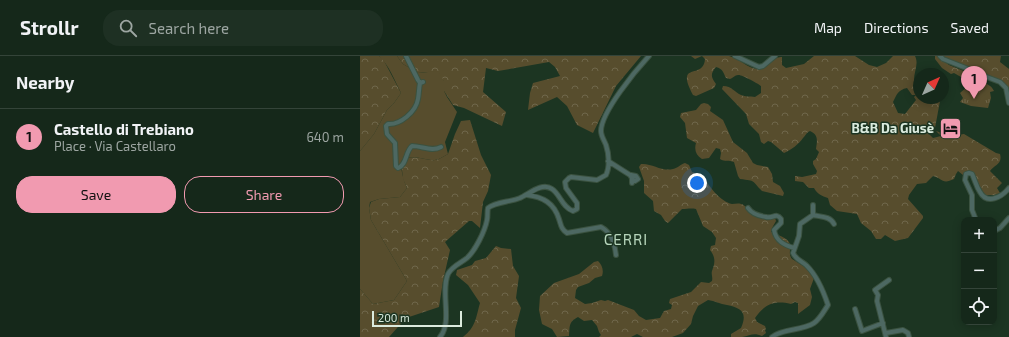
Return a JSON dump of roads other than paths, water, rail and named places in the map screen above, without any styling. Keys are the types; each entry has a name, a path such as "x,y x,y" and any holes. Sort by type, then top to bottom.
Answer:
{"street":[{"path":"406,56 421,82 418,100 410,114 397,123 388,124 386,126 387,134 396,143 396,166 399,168 402,166 407,152 412,146 432,149 442,147"},
{"path":"440,337 445,327 444,301 448,273 453,267 466,259 472,252 481,236 487,220 488,208 492,205 514,201 540,188 550,187 570,210 574,211 578,208 578,203 566,188 565,185 567,180 571,177 593,180 606,175 608,150 602,134 602,124 610,108 628,80 649,56"},
{"path":"735,56 759,67 763,66 775,56"},
{"path":"940,56 942,59 1000,82 1006,88 1009,103"},
{"path":"608,161 632,179"},
{"path":"975,217 972,210 972,195 965,180 966,174 972,174 980,193 985,197 1000,197 1009,188"},
{"path":"526,195 538,197 547,201 554,208 561,226 567,232 601,227 606,229 610,236 616,255"},
{"path":"813,205 813,215"},
{"path":"748,208 752,214 766,217 776,215 780,216 782,219 781,223 774,230 776,236 780,242 794,248"},
{"path":"772,337 782,332 813,324 828,305 813,274 807,266 794,256 793,253 799,236 800,224 813,215 827,218 834,224"},
{"path":"997,230 1009,218"},
{"path":"890,280 875,290 878,295 877,301 886,335 903,330 908,333 909,337"},
{"path":"855,309 862,331 883,323"}],"place":[{"name":"Castello di Trebiano","path":"974,99"},
{"name":"B&B Da Giusè","path":"950,128"}],"district":[{"name":"CERRI","path":"626,239"}]}
